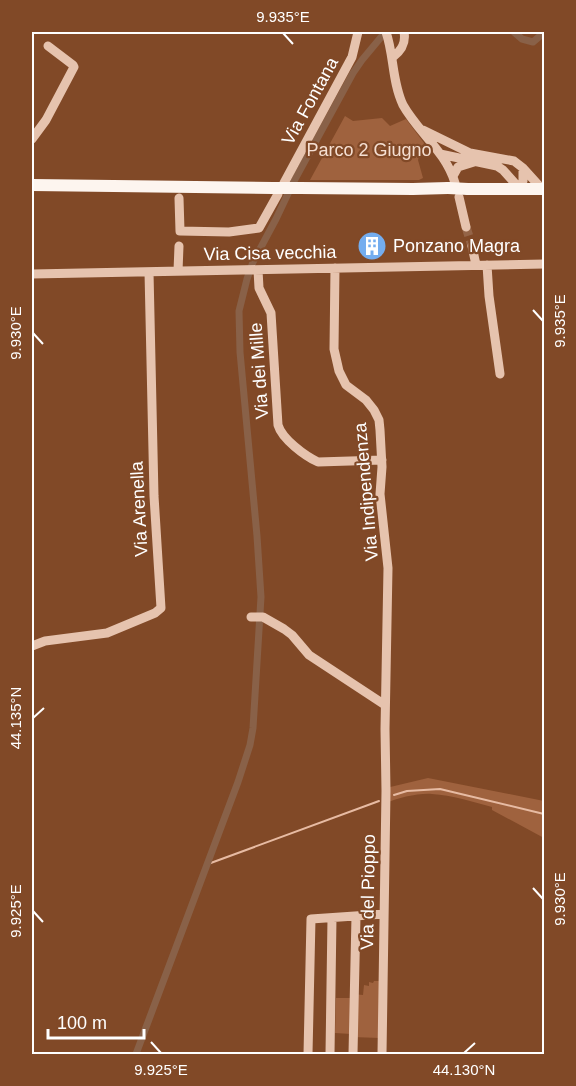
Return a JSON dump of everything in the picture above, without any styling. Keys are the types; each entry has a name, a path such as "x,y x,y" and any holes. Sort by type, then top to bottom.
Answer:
{"main road":[{"path":"32,185 413,189 452,182 464,193 499,189 543,189"}],"street":[{"name":"Via Fontana","path":"179,198 180,231 229,232 259,228 278,188 352,57 358,32"},
{"path":"386,32 393,57 399,95 406,109 440,154 452,182"},
{"path":"393,57 399,53 404,43 404,32"},
{"path":"32,139 46,120 74,67 48,46"},
{"path":"420,129 470,153 514,161 543,189"},
{"path":"440,154 451,143"},
{"path":"440,154 497,166 520,189 523,181 523,168"},
{"path":"452,182 458,167 477,161"},
{"path":"499,189 506,174"},
{"path":"464,193 466,227"},
{"path":"178,271 180,246"},
{"path":"472,246 476,265"},
{"name":"Via Cisa vecchia","path":"32,274 544,264"},
{"path":"487,265 500,374"},
{"name":"Via Indipendenza","path":"334,268 334,349 341,378 346,386 366,400 379,420 382,460 380,494 388,568 385,729"},
{"name":"Via dei Mille","path":"252,270 271,313 280,433 309,458 318,462 382,460"},
{"name":"Via Arenella","path":"32,646 45,640 107,633 155,613 161,608 154,496 149,272"},
{"path":"256,617 292,635 309,655 385,705"},
{"name":"Via del Pioppo","path":"382,1054 385,729"},
{"path":"308,1054 311,919 384,914"},
{"path":"354,1054 356,916"},
{"path":"330,1054 332,918"}],"green space":[{"name":"Parco 2 Giugno","path":"345,116 353,121 382,118 390,126 406,119 424,143 418,160 423,178 419,180 310,180"},
{"path":"428,778 544,801 544,838 492,810 492,807 455,797 421,794 386,803 386,788"},
{"path":"382,981 380,1038 352,1037 351,1034 335,1033 336,998 352,998 353,994 363,995 364,985 369,986 369,982"}],"waterway":[{"path":"514,32 522,39 533,42 540,36"},
{"path":"136,1054 238,782 253,728 261,597 240,352 239,311 253,262 294,181 353,73 382,36"},
{"path":"394,795 407,791 440,789 544,814"},
{"path":"208,864 379,801"}],"tunnel":[{"path":"466,227 472,246"}],"place":[{"name":"Ponzano Magra","path":"372,246"}]}
